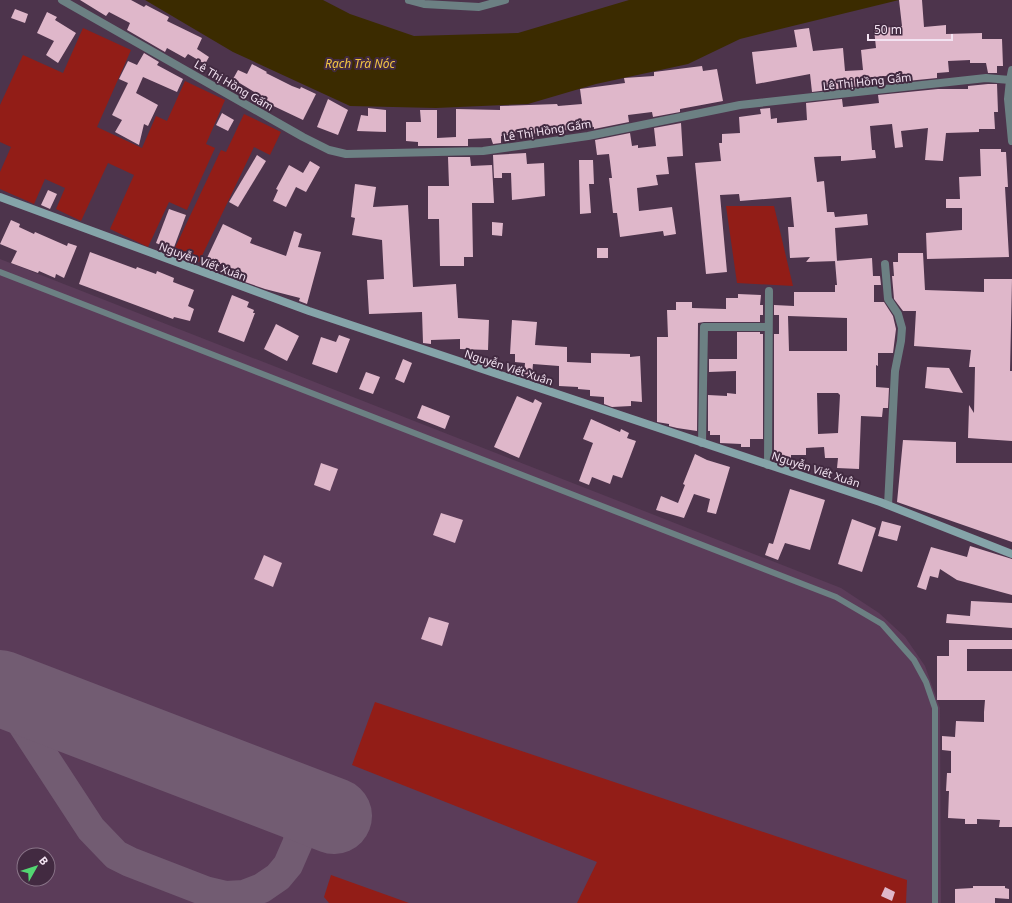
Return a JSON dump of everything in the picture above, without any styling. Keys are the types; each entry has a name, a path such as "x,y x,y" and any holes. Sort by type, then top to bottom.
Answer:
{"street":[{"name":"Lê Thị Hồng Gấm","path":"62,0 303,136 329,150 346,154 483,151 588,136 740,106 986,78 1010,80"},
{"path":"409,0 424,4 479,7 505,0"},
{"path":"1012,70 1008,99 1012,140"},
{"name":"Nguyễn Viết Xuân","path":"0,198 309,312 888,505 1012,554"},
{"path":"885,264 888,300 898,314 902,328 895,371 888,505"},
{"path":"768,465 769,291"},
{"path":"702,443 704,327 768,327"}],"lane":[{"path":"0,272 836,597 882,624 914,660 926,682 935,708 935,903"}],"shaded area":[{"path":"83,28 131,50 97,127 142,148 156,116 167,121 185,81 225,100 206,144 215,148 187,210 169,202 148,247 110,229 134,175 108,163 81,221 56,209 65,188 45,179 34,204 0,189 0,172 11,147 0,142 0,105 23,55 63,73"},
{"path":"244,114 281,132 270,155 254,147 199,262 174,250 221,150 226,152"},
{"path":"726,206 774,206 793,286 737,283"},
{"path":"0,259 841,588 879,613 905,637 925,666 940,708 941,903 0,903"},
{"path":"375,702 907,880 906,903 577,903 597,862 352,765"},
{"path":"331,875 409,903 329,903 324,897"}],"water":[{"name":"Rạch Trà Nóc","path":"145,0 323,0 350,14 414,36 518,33 629,0 899,0 740,39 688,64 596,84 528,104 436,108 350,106 233,52"}],"building":[{"path":"80,0 131,0 144,7 146,5 169,17 167,21 202,38 197,49 209,57 205,64 188,54 185,58 167,48 165,52 127,30 130,23 109,12 106,16"},
{"path":"899,0 922,0 924,27 946,25 946,34 982,33 982,39 1002,39 1003,66 997,66 997,73 988,73 986,63 970,63 970,60 948,61 949,72 937,73 937,78 897,82 896,75 876,77 877,84 812,92 810,74 756,84 752,52 797,47 794,30 809,28 813,51 843,48 845,71 863,70 861,50 876,48 874,29 902,26"},
{"path":"15,9 28,14 25,23 11,18"},
{"path":"47,12 57,17 55,20 76,33 58,63 46,55 54,41 37,33"},
{"path":"144,53 159,62 157,65 183,79 177,92 143,77 136,93 158,105 148,126 144,124 139,145 115,132 122,120 112,115 128,83 119,79 128,61 137,65"},
{"path":"252,64 292,86 300,89 301,87 316,94 303,120 265,102 266,99 233,79 238,70 247,74"},
{"path":"702,66 703,71 717,69 723,101 680,109 680,112 653,117 652,112 628,115 629,122 594,129 594,127 559,131 559,134 510,133 510,135 501,136 501,143 493,144 491,138 468,139 468,146 418,146 418,142 406,141 406,122 421,122 420,110 437,110 437,138 456,137 456,109 500,110 500,106 557,104 558,106 582,104 580,89 625,83 624,78 654,76 654,72"},
{"path":"997,84 998,112 994,112 995,129 979,129 979,132 946,133 943,161 925,160 928,128 901,131 903,147 895,148 892,124 870,126 872,150 875,150 876,158 841,161 841,156 814,157 817,182 824,181 827,212 834,212 835,217 867,214 868,225 835,228 837,261 806,262 810,257 790,258 788,227 794,227 791,197 740,201 739,194 720,195 727,272 706,274 695,163 721,161 719,143 722,143 722,134 740,133 739,117 761,114 760,109 770,108 771,119 777,118 777,123 807,120 806,103 842,99 843,107 879,103 878,95 938,89 968,89 968,86"},
{"path":"328,99 348,110 338,135 317,127"},
{"path":"368,108 386,110 386,132 357,131 361,115 368,116"},
{"path":"222,113 234,120 228,131 216,125"},
{"path":"681,123 683,156 667,157 669,174 656,175 658,185 637,188 639,211 672,207 676,234 664,236 663,231 620,237 617,213 613,213 609,178 612,178 609,154 597,155 595,140 630,133 632,146 638,145 638,148 656,146 654,128"},
{"path":"980,149 1001,149 1001,152 1006,152 1008,187 1005,187 1009,257 927,259 926,233 962,230 962,208 946,208 946,199 960,199 959,177 981,176"},
{"path":"526,153 527,164 544,163 545,196 512,200 511,173 502,173 502,178 494,178 493,155"},
{"path":"257,155 266,161 238,207 229,202"},
{"path":"448,157 470,157 471,166 492,165 494,203 472,203 473,257 464,257 464,266 440,266 439,219 428,219 428,186 449,186"},
{"path":"579,160 593,160 594,184 589,184 591,213 580,214"},
{"path":"310,161 320,167 306,192 296,187 286,207 273,201 278,190 276,189 289,165 303,173"},
{"path":"355,184 376,187 373,207 408,205 413,287 456,284 458,318 489,320 488,350 460,349 460,339 431,340 431,344 423,343 422,312 369,314 367,280 384,279 382,240 352,235 355,218 351,217"},
{"path":"48,190 57,194 50,209 41,205"},
{"path":"169,209 186,215 173,250 156,243"},
{"path":"11,220 20,224 19,227 34,234 35,232 67,246 68,243 77,246 64,278 56,274 55,278 39,271 38,273 11,263 17,251 0,244"},
{"path":"492,222 503,223 502,236 492,235"},
{"path":"223,224 252,238 250,243 286,256 294,231 302,234 298,247 321,252 307,304 299,301 300,298 265,289 242,281 244,276 207,258"},
{"path":"597,248 608,248 608,258 597,258"},
{"path":"90,252 136,269 137,267 156,274 157,271 174,278 173,282 194,290 188,306 194,309 190,321 174,317 173,319 79,284"},
{"path":"898,253 923,253 925,290 984,292 984,279 1012,279 1010,371 1012,371 1012,441 968,438 969,405 974,413 975,367 969,367 971,350 914,346 916,311 903,311 894,299 892,276 894,276 893,262 898,262"},
{"path":"872,258 873,276 880,276 881,285 874,285 874,302 884,302 893,316 896,329 893,353 878,353 878,366 876,365 876,387 889,388 888,408 883,408 882,417 861,416 859,469 837,468 838,458 825,458 824,447 806,448 806,455 791,455 791,461 774,461 774,334 779,334 779,315 774,315 774,305 794,306 794,292 835,292 835,285 837,285 835,261","holes":["788,316 847,318 847,351 789,351","817,393 838,393 840,395 838,433 818,434"]},
{"path":"738,294 761,295 760,305 763,305 763,315 760,315 760,322 698,323 697,431 677,428 669,426 669,424 657,422 657,337 668,337 667,310 676,310 676,302 692,302 692,308 726,309 726,298 738,298"},
{"path":"232,295 249,302 247,307 254,310 253,313 255,313 244,342 218,332"},
{"path":"512,320 537,322 535,345 567,347 567,362 591,363 591,353 630,354 630,357 640,356 642,402 631,401 631,406 612,407 604,404 604,397 590,396 590,390 578,389 578,387 559,386 559,366 533,364 532,375 524,374 525,363 515,362 515,354 510,354"},
{"path":"276,324 299,336 287,361 264,349"},
{"path":"737,332 760,332 760,334 763,334 763,439 750,439 750,447 741,447 741,444 720,443 720,435 710,435 710,431 708,431 708,395 727,396 727,393 736,394 736,371 709,372 709,359 737,359"},
{"path":"339,335 350,339 337,373 312,364 321,337 336,342"},
{"path":"403,359 412,363 404,383 395,379"},
{"path":"927,367 949,368 963,393 925,388"},
{"path":"366,372 380,377 373,394 359,389"},
{"path":"517,396 533,403 535,399 542,403 519,458 494,447"},
{"path":"422,405 450,416 445,429 417,418"},
{"path":"591,419 620,432 621,429 629,433 627,438 636,441 622,478 613,475 610,484 592,477 589,485 579,481 593,443 583,439"},
{"path":"903,440 956,442 956,463 1012,463 1012,542 897,502"},
{"path":"695,454 707,460 730,467 716,514 707,512 710,499 694,494 684,518 656,510 661,496 678,503 685,485 683,484"},
{"path":"321,463 338,469 330,491 314,485"},
{"path":"790,489 825,500 810,550 785,543 778,560 765,555 769,543 773,544"},
{"path":"441,513 463,520 455,543 433,535"},
{"path":"852,519 876,528 862,572 838,564"},
{"path":"882,521 901,526 897,541 878,536"},
{"path":"970,546 1012,559 1012,595 957,580 940,569 938,578 930,576 926,590 917,587 931,547 967,557"},
{"path":"264,555 282,563 273,587 254,579"},
{"path":"971,601 1012,603 1012,628 946,623 947,614 970,616"},
{"path":"429,617 449,623 442,646 421,639"},
{"path":"949,640 1012,640 1012,649 967,649 967,671 1012,671 1012,827 999,827 1000,820 977,819 977,824 965,824 965,819 948,818 949,791 946,791 947,773 951,773 951,751 942,750 942,736 955,737 956,721 984,722 985,700 937,700 937,656 949,656"},
{"path":"973,886 1005,886 1005,888 1009,889 1009,899 995,898 995,903 955,903 955,889 973,888"},
{"path":"885,887 895,892 892,901 881,896"}],"taxiway":[{"path":"0,694 6,699 91,829 116,855 130,862 205,891 226,896 244,895 262,888 278,877 288,865 298,842 299,818"}],"runway":[{"path":"0,688 334,816"}]}
